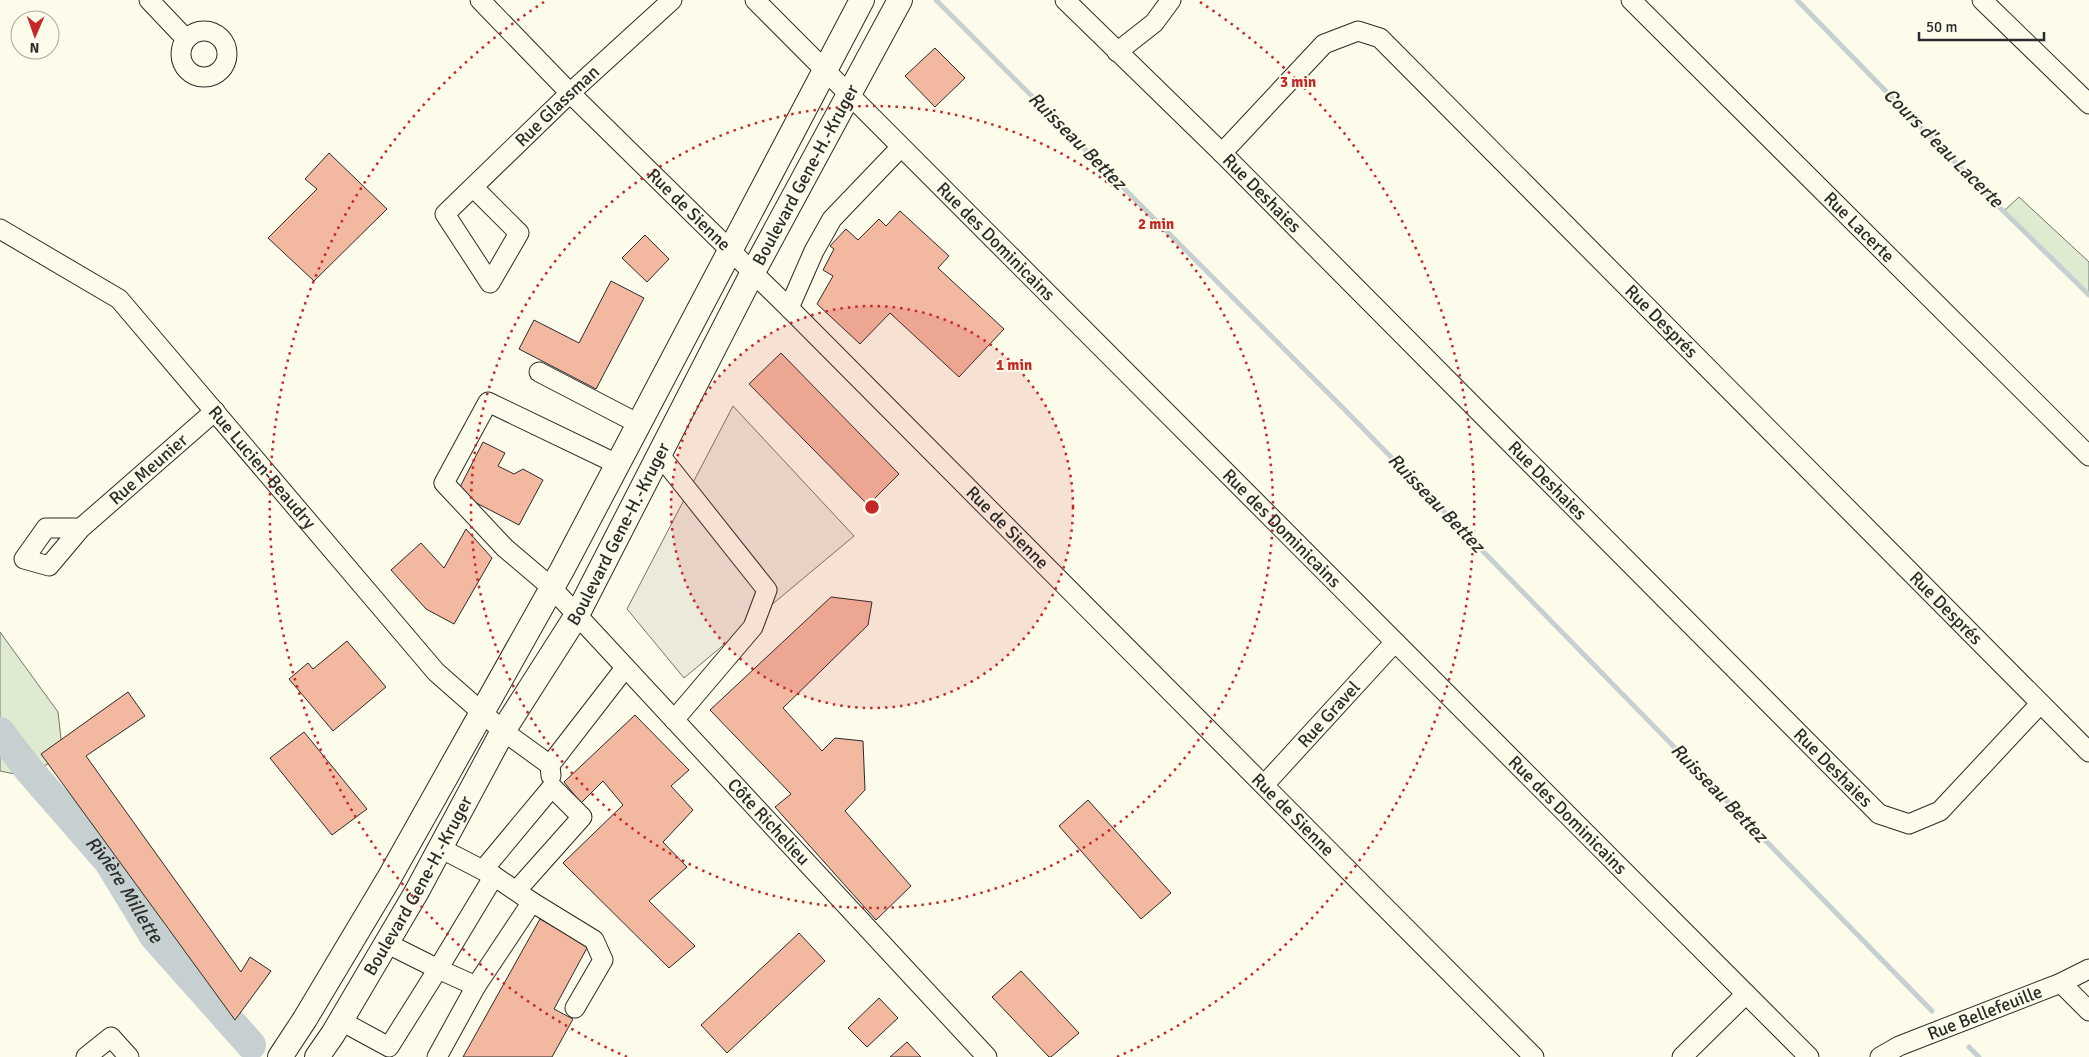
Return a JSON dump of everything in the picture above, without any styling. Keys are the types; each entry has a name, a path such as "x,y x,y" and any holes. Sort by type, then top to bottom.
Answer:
{"main road":[{"name":"Boulevard Gene-H.-Kruger","path":"280,1057 388,880 551,587 862,0"},
{"name":"Boulevard Gene-H.-Kruger","path":"317,1057 341,1021 386,943 503,731 577,615 753,272 900,0"}],"street":[{"path":"150,0 186,39"},
{"name":"Rue de Sienne","path":"480,0 570,94 730,249 1534,1057"},
{"name":"Rue Glassman","path":"473,187 519,233 490,283 445,214 473,187 570,94 672,0"},
{"name":"Rue des Dominicains","path":"755,0 1809,1057"},
{"name":"Rue Deshaies","path":"1065,0 1222,153 1879,814 1909,824 1940,811 2040,704"},
{"path":"1117,52 1154,24 1171,0"},
{"name":"Rue Lacerte","path":"1630,0 2089,456"},
{"path":"1982,0 2089,104"},
{"name":"Rue Després","path":"1222,153 1324,44 1358,32 1380,38 2089,752"},
{"path":"789,308 814,251 832,219 901,147"},
{"name":"Rue Lucien-Beaudry","path":"0,228 119,299 436,672 503,731 550,765"},
{"path":"539,372 638,424"},
{"name":"Côte Richelieu","path":"617,464 488,402 444,483 505,548 551,587 987,1057"},
{"name":"Rue Meunier","path":"81,528 215,411"},
{"path":"659,454 767,590 753,627 674,720"},
{"name":"Rue Gravel","path":"1264,785 1395,642"},
{"path":"517,890 582,817 552,787 550,765 625,668"},
{"path":"341,1021 389,1048 438,969 489,873 552,787"},
{"path":"440,848 489,873 594,940 603,960 575,1008"},
{"path":"437,1057 476,986 532,902"},
{"path":"386,943 476,986"},
{"name":"Rue Bellefeuille","path":"1880,1057 1899,1046 2061,983 2089,969"},
{"path":"2061,983 2089,1010"},
{"path":"1682,1057 1746,994"},
{"path":"86,1057 111,1037 129,1057"}],"green space":[{"path":"2019,197 2089,262 2089,295 2005,210"},
{"path":"0,632 58,712 62,748 54,761 24,776 0,771"}],"shaded area":[{"path":"733,406 854,536 684,678 627,609"}],"building":[{"path":"935,48 965,78 935,107 905,76"},
{"path":"329,153 387,209 314,281 268,238 317,189 305,179"},
{"path":"900,211 949,256 938,268 1004,329 959,377 890,313 860,344 817,304 833,276 823,270 834,249 830,246 846,229 858,240 879,219 886,226"},
{"path":"645,235 669,259 647,282 622,258"},
{"path":"611,281 644,298 596,389 519,349 534,320 579,343"},
{"path":"781,353 899,474 868,505 749,384"},
{"path":"483,442 505,453 498,466 514,474 523,469 543,480 519,525 457,493"},
{"path":"466,529 492,558 454,624 426,609 391,570 421,543 444,568"},
{"path":"831,597 872,602 868,625 783,708 822,751 835,738 863,741 865,790 845,811 911,886 876,920 775,807 791,794 710,710"},
{"path":"347,641 386,687 333,731 289,679 308,663 313,669"},
{"path":"128,692 145,716 86,756 241,972 250,957 271,971 235,1020 41,754"},
{"path":"635,715 689,770 671,786 693,810 663,842 687,867 649,901 695,946 669,968 563,863 623,805 603,781 581,803 564,782"},
{"path":"304,732 367,809 332,835 270,758"},
{"path":"1088,800 1171,893 1141,919 1059,826"},
{"path":"540,919 588,946 554,1009 573,1019 552,1057 463,1057"},
{"path":"799,933 825,961 727,1053 701,1025"},
{"path":"1021,971 1079,1033 1051,1057 992,997"},
{"path":"879,998 898,1018 867,1047 848,1028"},
{"path":"907,1042 921,1057 890,1057"}],"waterway":[{"name":"Ruisseau Bettez","path":"936,0 1347,412 1932,1011"},
{"name":"Cours d'eau Lacerte","path":"1797,0 1988,196 2089,295"},
{"name":"Rivière Millette","path":"0,732 29,770 109,862 154,936 251,1045"},
{"name":"Ruisseau Bettez","path":"1969,1047 1979,1057"}]}
